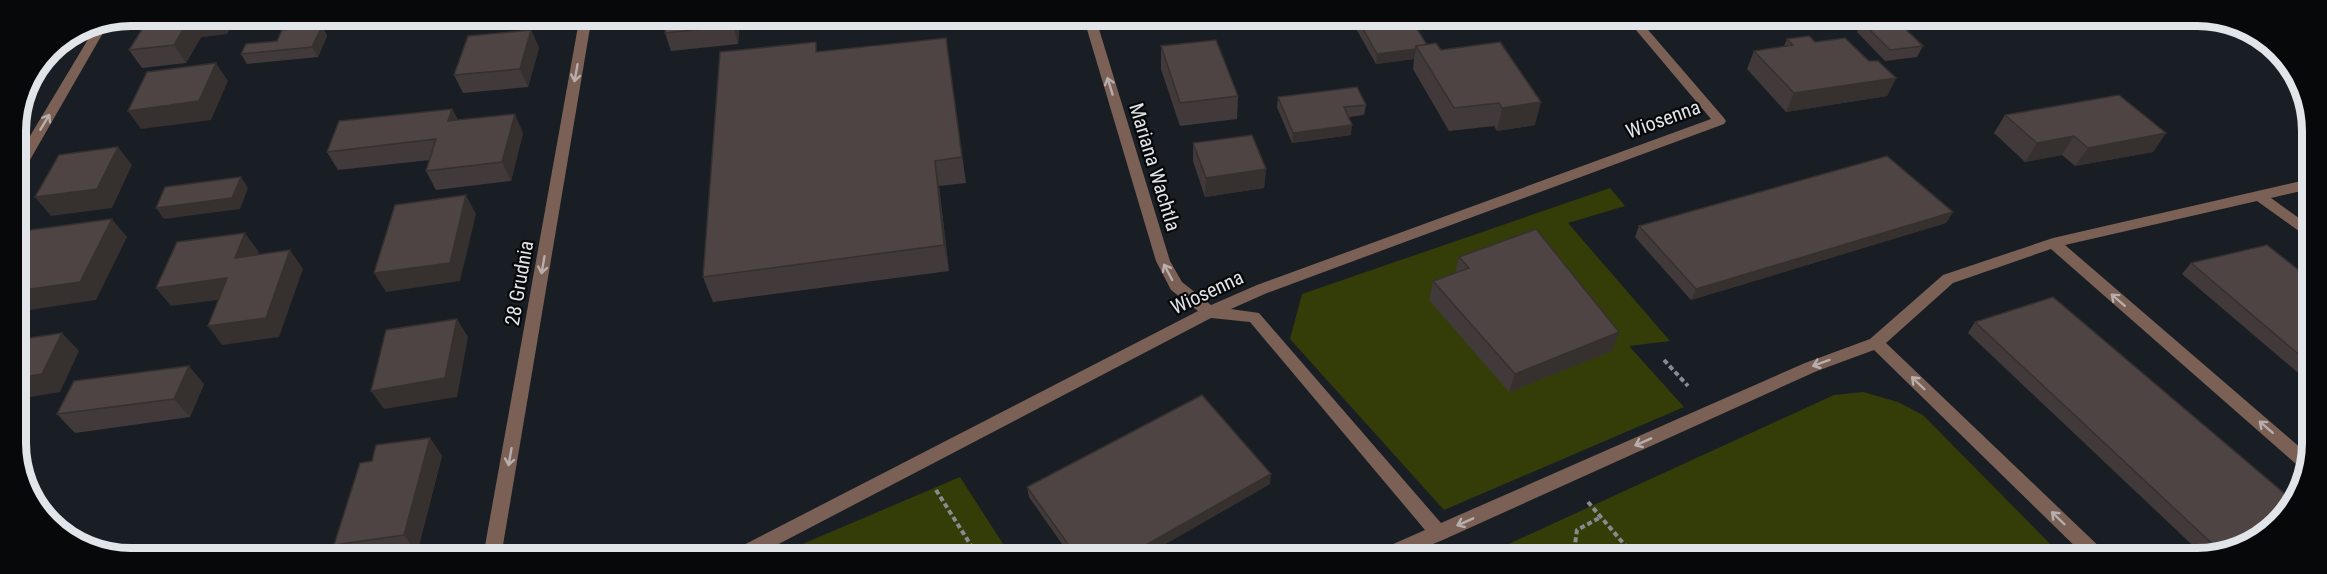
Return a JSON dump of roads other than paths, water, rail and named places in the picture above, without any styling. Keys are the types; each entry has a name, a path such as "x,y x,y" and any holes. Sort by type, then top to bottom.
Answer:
{"street":[{"name":"28 Grudnia","path":"494,548 584,26"},
{"name":"Mariana Wachtla","path":"1092,26 1163,261 1176,286 1209,312"},
{"name":"Wiosenna","path":"755,548 1209,312 1273,285 1719,121 1639,26"},
{"path":"26,154 100,31"},
{"path":"1405,548 1811,367 1876,343 1948,279 2053,243 2302,186"},
{"path":"2260,196 2302,228"},
{"path":"2053,243 2300,457"},
{"path":"1209,312 1254,317 1439,534"},
{"path":"1876,343 2089,548"}]}
